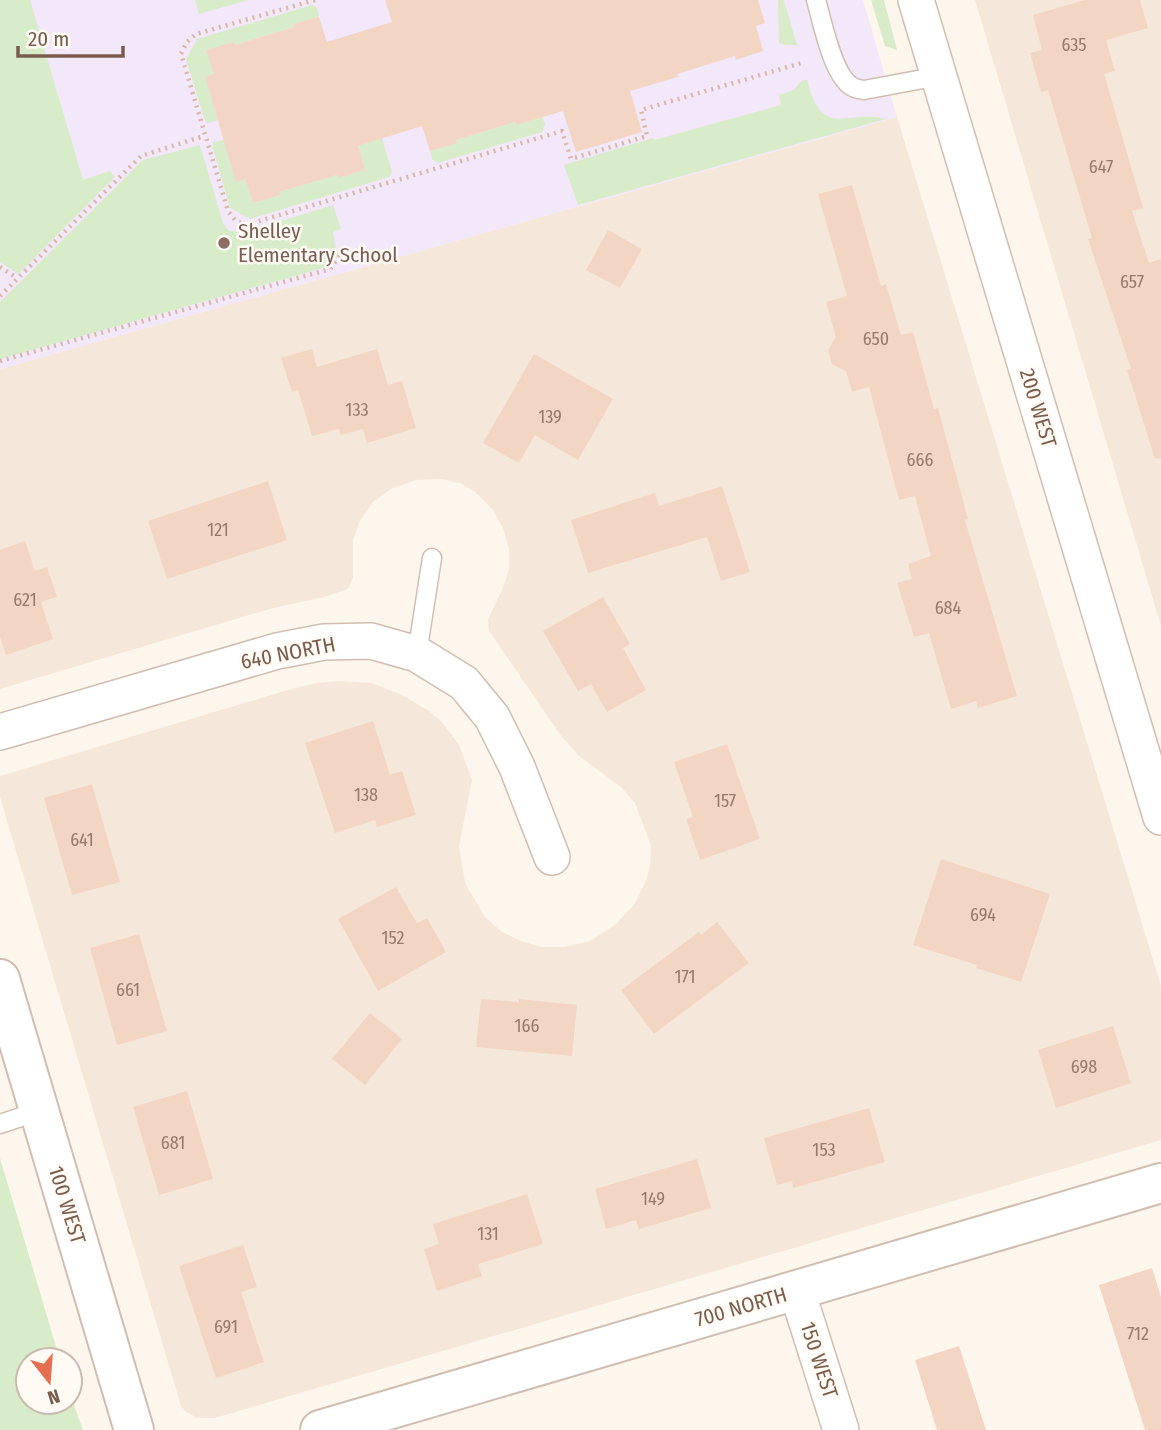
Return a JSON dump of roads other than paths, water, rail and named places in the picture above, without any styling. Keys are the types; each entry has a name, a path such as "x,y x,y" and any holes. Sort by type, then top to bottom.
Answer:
{"street":[{"name":"200 WEST","path":"916,0 1161,817"},
{"name":"640 NORTH","path":"0,732 277,651 324,642 370,641 417,654 464,683 492,717 517,767 552,857"},
{"name":"100 WEST","path":"0,979 134,1430"},
{"name":"700 NORTH","path":"320,1430 1161,1183"},
{"name":"150 WEST","path":"797,1291 841,1430"}],"lane":[{"path":"816,0 832,54 842,77 852,87 864,90 939,76"},
{"path":"417,654 432,558"},
{"path":"0,1124 39,1111"}],"place":[{"name":"Shelley Elementary School","path":"224,243"}]}
